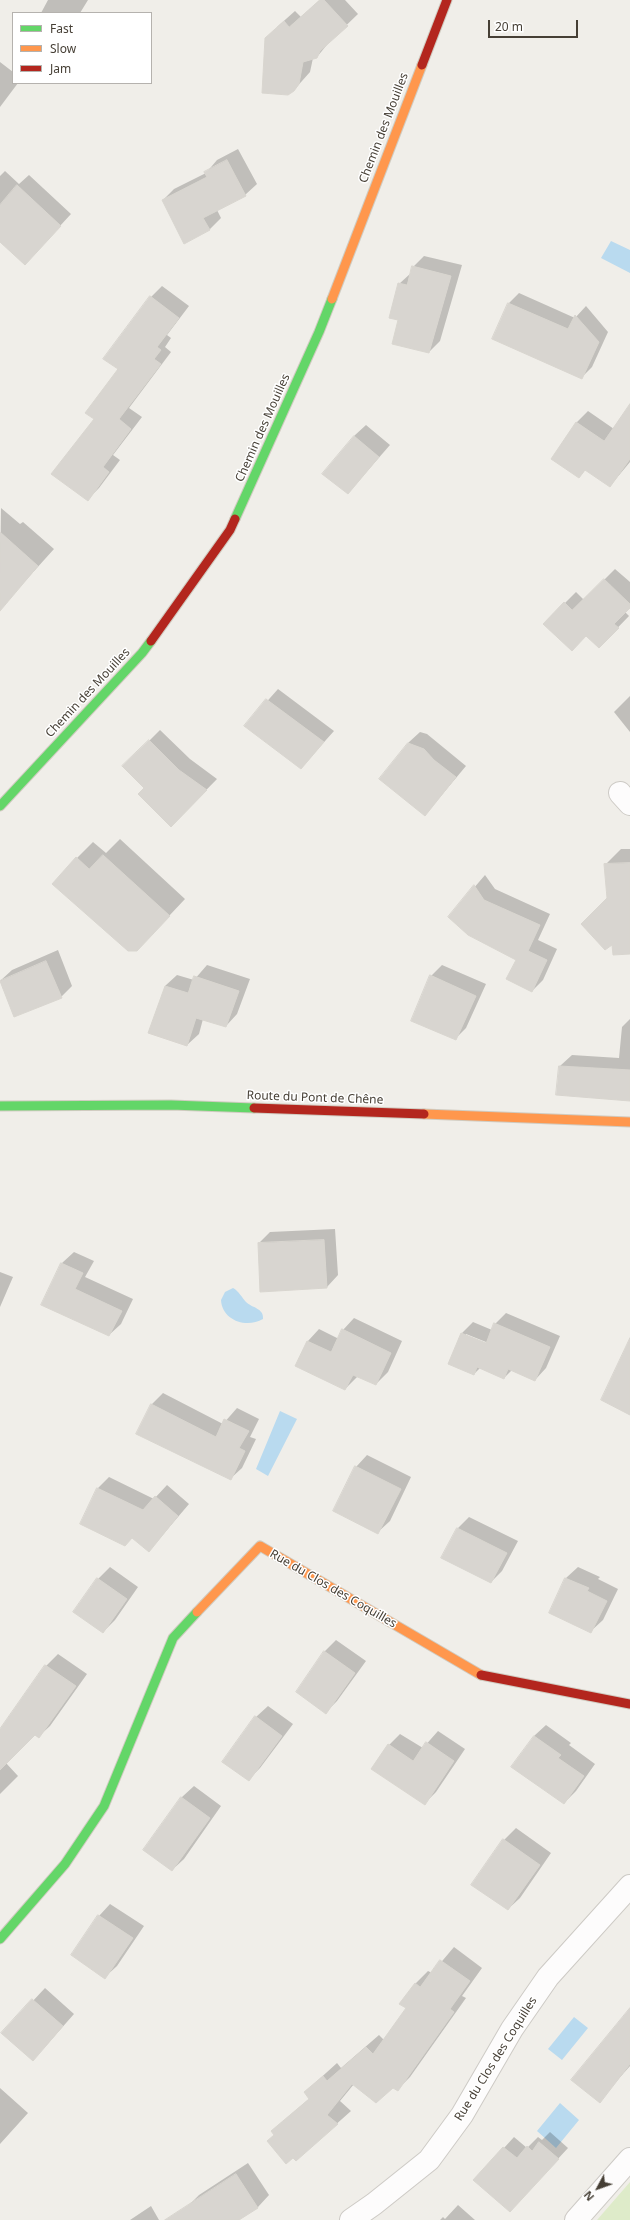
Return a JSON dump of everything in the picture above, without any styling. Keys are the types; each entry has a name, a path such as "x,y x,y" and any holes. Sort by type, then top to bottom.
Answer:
{"street":[{"name":"Chemin des Mouilles","path":"0,806 142,653 230,530 319,332 447,0"},
{"name":"Route du Pont de Chêne","path":"0,1106 172,1105 630,1122"},
{"name":"Rue du Clos des Coquilles","path":"0,1939 65,1864 104,1806 173,1638 260,1546 483,1676 630,1704"},
{"name":"Rue du Clos des Coquilles","path":"351,2220 374,2204 429,2160 462,2115 512,2029 548,1977 630,1886"},
{"path":"576,2220 630,2159"}],"green space":[{"path":"630,2182 630,2220 597,2220"}],"water":[{"path":"611,241 630,250 630,273 601,258"},
{"path":"233,1288 248,1304 260,1310 263,1315 263,1319 256,1322 243,1323 236,1321 226,1313 222,1307 221,1300 225,1292"},
{"path":"280,1411 297,1419 268,1476 256,1469"},
{"path":"574,2017 588,2028 562,2060 548,2049"},
{"path":"560,2103 579,2120 556,2148 537,2131"}],"building":[{"path":"320,0 324,0 348,26 320,51 317,58 303,62 299,84 294,91 288,95 262,93 265,38 284,21 289,27"},
{"path":"227,160 246,196 203,218 210,230 184,244 162,200 207,177 204,172"},
{"path":"17,185 61,226 25,265 0,242 0,205"},
{"path":"412,266 451,276 429,353 392,344 398,320 389,318 398,283 407,285"},
{"path":"150,296 179,318 157,347 161,350 154,359 161,364 119,419 131,429 103,467 109,472 88,501 51,474 94,419 85,413 118,369 103,359"},
{"path":"508,303 568,329 575,315 599,342 582,379 492,339"},
{"path":"630,404 630,459 610,487 585,470 579,478 551,459 576,422 604,441"},
{"path":"354,436 379,457 348,494 322,474"},
{"path":"0,532 38,566 0,611"},
{"path":"604,579 630,604 630,608 614,624 619,628 599,648 586,636 572,651 543,624 564,602 572,610"},
{"path":"266,699 324,742 301,769 244,726"},
{"path":"149,740 179,770 207,790 171,827 138,794 144,788 122,766"},
{"path":"408,743 424,749 434,760 456,777 425,816 379,779"},
{"path":"103,855 170,916 137,951 128,951 52,884 76,857 89,869"},
{"path":"630,863 630,954 613,955 612,945 605,950 581,924 607,898 604,864"},
{"path":"474,885 484,900 540,925 528,951 547,960 532,992 506,979 516,960 468,935 448,917"},
{"path":"46,961 62,998 14,1017 0,981"},
{"path":"430,975 476,996 456,1040 411,1021"},
{"path":"194,976 239,991 226,1027 196,1018 187,1046 148,1033 165,986 188,993"},
{"path":"559,1066 630,1070 630,1101 556,1095"},
{"path":"324,1240 327,1288 260,1292 258,1243"},
{"path":"61,1263 83,1273 75,1289 122,1311 109,1336 41,1305"},
{"path":"494,1323 550,1347 535,1381 508,1369 504,1379 477,1367 474,1375 448,1364 461,1333 486,1343"},
{"path":"342,1329 391,1353 376,1385 353,1375 345,1390 295,1366 307,1341 331,1352"},
{"path":"630,1338 630,1415 601,1400"},
{"path":"151,1404 216,1437 224,1419 249,1431 239,1448 245,1451 231,1480 136,1434"},
{"path":"355,1466 401,1489 378,1534 333,1511"},
{"path":"97,1488 143,1510 155,1496 178,1516 149,1552 132,1538 125,1546 80,1524"},
{"path":"457,1528 507,1553 491,1583 441,1558"},
{"path":"97,1578 127,1599 103,1633 73,1612"},
{"path":"565,1578 589,1588 587,1591 607,1601 591,1633 549,1613"},
{"path":"324,1651 355,1673 326,1714 296,1692"},
{"path":"45,1665 76,1686 39,1738 35,1735 0,1770 0,1729"},
{"path":"255,1716 282,1736 249,1781 222,1762"},
{"path":"534,1736 561,1755 558,1758 584,1776 564,1804 511,1767"},
{"path":"426,1742 454,1761 425,1805 371,1769 388,1744 413,1761"},
{"path":"181,1797 210,1818 172,1871 143,1850"},
{"path":"503,1839 540,1865 508,1910 471,1885"},
{"path":"98,1915 133,1938 105,1979 71,1955"},
{"path":"440,1960 470,1981 450,2009 454,2012 398,2091 393,2088 376,2103 352,2084 327,2115 338,2124 296,2161 293,2158 286,2164 267,2141 274,2135 271,2131 309,2099 304,2092 323,2076 327,2081 366,2047 373,2054 406,2008 399,2004 415,1983 420,1987"},
{"path":"32,1999 63,2026 33,2061 1,2033"},
{"path":"630,2008 630,2064 600,2103 571,2080"},
{"path":"539,2142 559,2159 510,2212 473,2180 503,2147 517,2158 527,2146 532,2151"},
{"path":"236,2174 258,2208 239,2220 165,2220"}],"traffic: fast":[{"path":"235,519 319,332 332,299"},
{"path":"0,806 142,653 151,641"},
{"path":"0,1106 171,1105 254,1108"},
{"path":"0,1939 65,1864 104,1806 173,1638 197,1612"}],"traffic: slow":[{"path":"332,299 422,65"},
{"path":"424,1114 630,1122"},
{"path":"197,1612 260,1546 481,1675"}],"traffic: jam":[{"path":"422,65 447,0"},
{"path":"151,641 230,530 235,519"},
{"path":"254,1108 424,1114"},
{"path":"481,1675 630,1704"}]}
